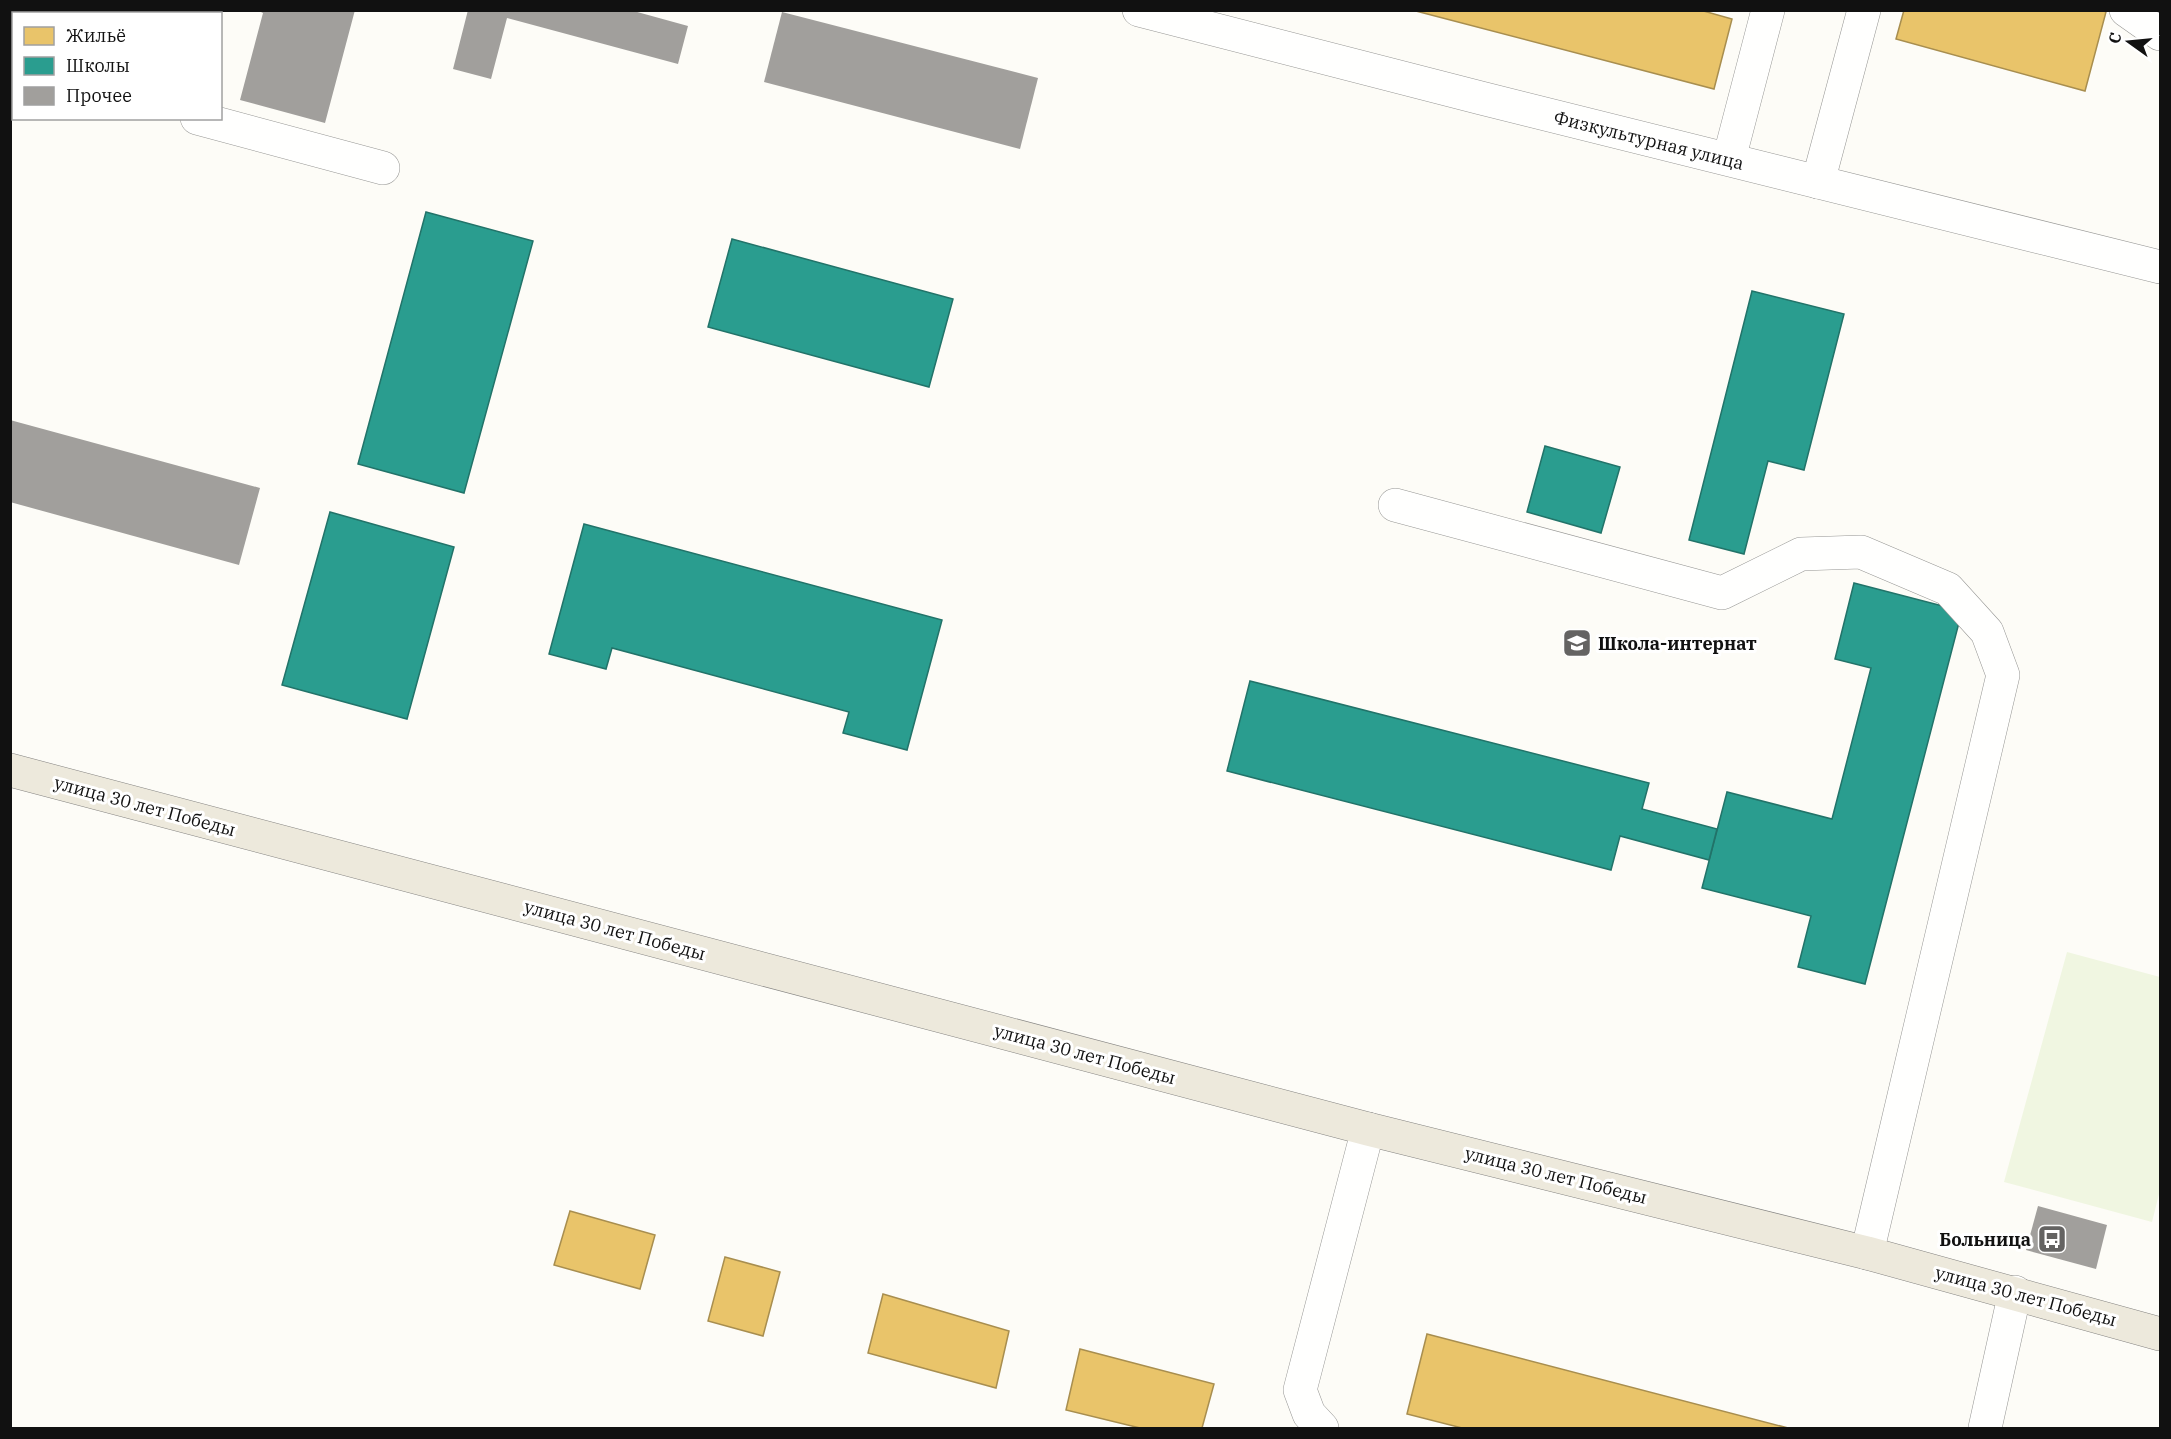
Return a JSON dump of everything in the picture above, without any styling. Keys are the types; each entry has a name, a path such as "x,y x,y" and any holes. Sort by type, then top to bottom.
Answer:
{"main road":[{"name":"улица 30 лет Победы","path":"10,771 1368,1129 1867,1253 2015,1292 2160,1334"}],"street":[{"name":"Физкультурная улица","path":"1139,10 2160,267"},
{"path":"1729,159 1768,10"},
{"path":"1818,182 1864,10"},
{"path":"2126,10 2160,34"},
{"path":"204,120 383,168"},
{"path":"1395,505 1722,593 1801,554 1861,552 1948,589 1987,632 2002,675 1867,1253"},
{"path":"1322,1428 1309,1414 1300,1390 1368,1129"},
{"path":"1985,1428 2015,1292"}],"green space":[{"path":"2067,952 2160,977 2160,1190 2152,1222 2004,1182"}],"building: Жильё":[{"path":"1412,10 1700,10 1732,19 1714,89"},
{"path":"1904,10 2102,10 2106,12 2085,91 1896,39"},
{"path":"570,1211 655,1235 640,1289 554,1265"},
{"path":"725,1257 780,1272 763,1336 708,1321"},
{"path":"883,1294 1009,1331 996,1388 868,1353"},
{"path":"1427,1334 1788,1428 1462,1428 1407,1414"},
{"path":"1080,1349 1214,1384 1202,1428 1140,1428 1066,1410"}],"building: Школы":[{"path":"426,212 533,241 464,493 358,464"},
{"path":"732,239 953,299 929,387 708,327"},
{"path":"1752,291 1844,314 1804,470 1768,461 1744,554 1689,540"},
{"path":"1545,446 1620,467 1601,533 1527,512"},
{"path":"330,512 454,547 407,719 282,685"},
{"path":"584,524 942,620 907,750 843,733 849,712 612,648 606,669 549,654"},
{"path":"1854,583 1962,611 1865,984 1798,967 1811,916 1702,888 1727,792 1832,819 1871,668 1835,659"},
{"path":"1250,681 1649,783 1642,809 1717,829 1709,860 1620,836 1611,870 1227,771"}],"building: Прочее":[{"path":"10,10 47,10 46,12 12,12 12,32 10,32"},
{"path":"257,10 355,10 325,123 240,100 263,13"},
{"path":"468,10 630,10 688,26 678,64 507,18 491,79 453,69"},
{"path":"782,12 1038,78 1020,149 764,82"},
{"path":"10,420 260,488 239,565 10,502"},
{"path":"2038,1206 2107,1225 2096,1269 2026,1250"}],"place":[{"name":"Школа-интернат","path":"1577,643"},
{"name":"Больница","path":"2052,1239"}]}
